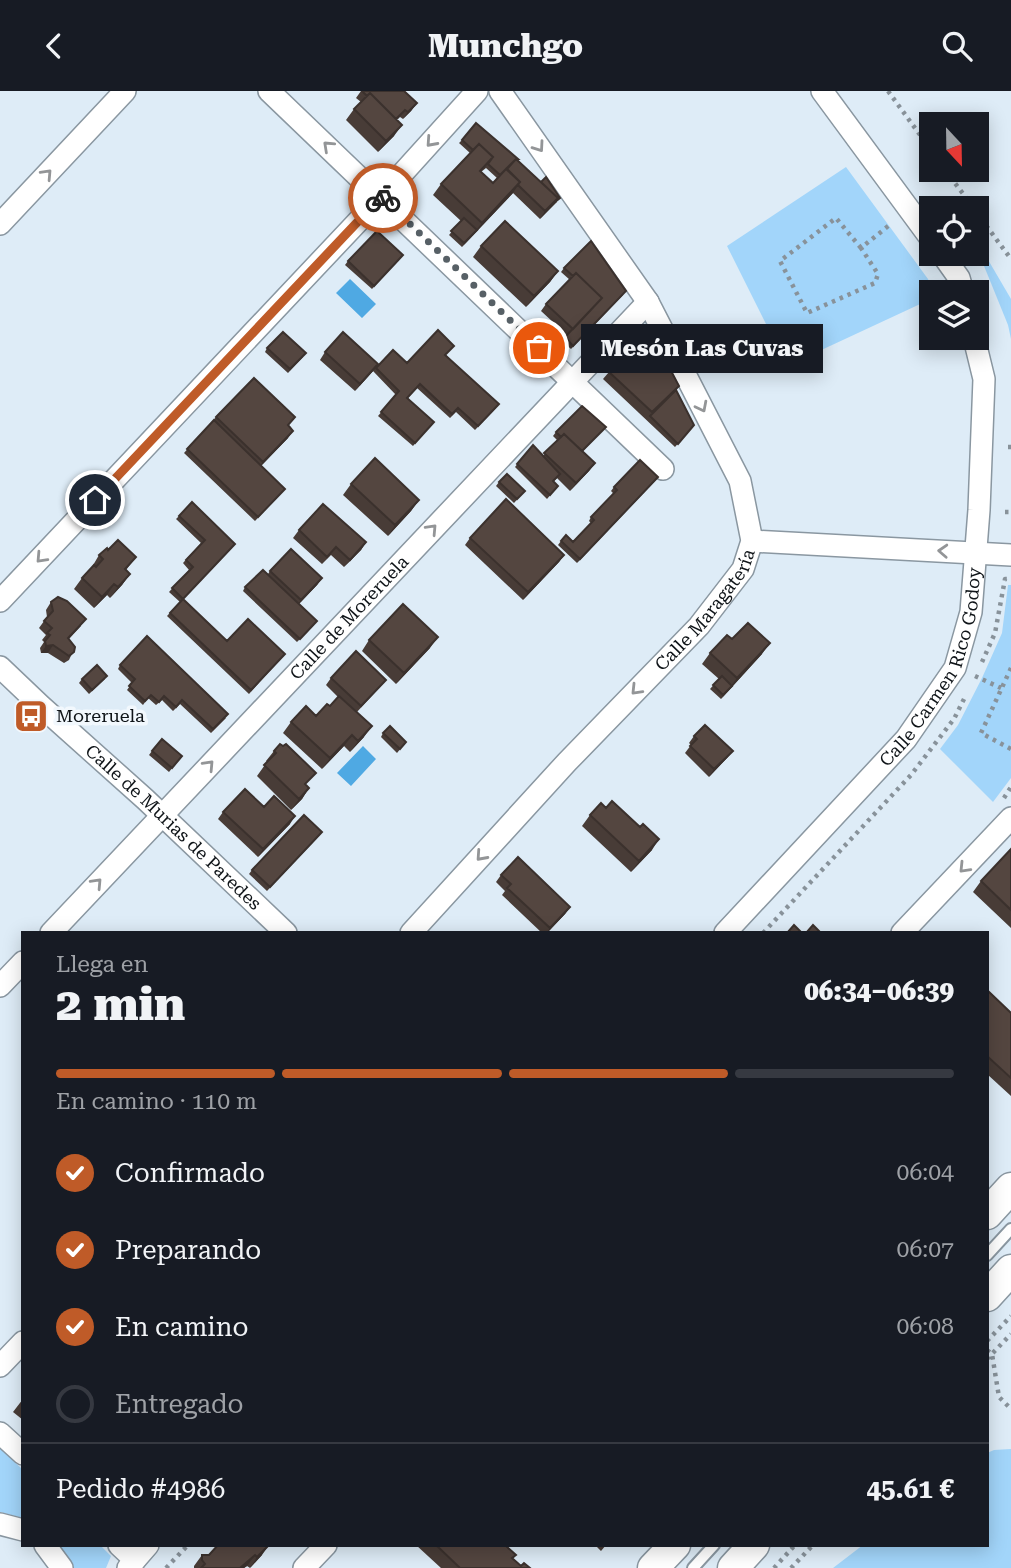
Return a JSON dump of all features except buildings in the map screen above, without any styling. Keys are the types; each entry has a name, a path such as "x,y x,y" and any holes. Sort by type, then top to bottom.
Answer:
{"street":[{"path":"0,224 125,91"},
{"path":"269,91 382,196 663,469"},
{"path":"0,601 382,196 477,91"},
{"name":"Calle Maragatería","path":"413,931 567,762 699,626 743,569 752,541 740,481 648,302 500,91"},
{"path":"822,91 919,223"},
{"name":"Calle de Moreruela","path":"53,931 648,302"},
{"name":"Calle Carmen Rico Godoy","path":"726,931 906,739 955,668 971,612 976,552 985,379 977,350"},
{"path":"752,541 1011,555"},
{"name":"Calle de Murias de Paredes","path":"0,667 284,931"},
{"path":"904,931 1011,818"},
{"path":"0,986 21,964"},
{"path":"989,1212 1011,1188"},
{"path":"989,1294 1011,1270"},
{"path":"0,1366 21,1344"},
{"path":"0,1433 21,1452"},
{"path":"0,1524 21,1529"},
{"path":"46,1547 62,1568"},
{"path":"304,1568 324,1547"},
{"path":"653,1568 673,1547"},
{"path":"733,1568 752,1547"}],"lane":[{"path":"989,1253 1011,1229"},
{"path":"693,1568 713,1547"}],"path":[{"path":"888,91 919,134"},
{"path":"861,248 909,209"},
{"path":"836,218 861,248 878,274 875,282 807,313 780,261 836,218"},
{"path":"989,229 1011,259"},
{"path":"955,668 1001,688"},
{"path":"1011,668 981,733 1011,749"},
{"path":"989,1339 1011,1316"},
{"path":"989,1357 1011,1334"},
{"path":"989,1352 992,1354 999,1397 1011,1409"},
{"path":"166,1568 186,1547"},
{"path":"774,1568 793,1547"},
{"path":"791,1568 811,1547"}],"shaded area":[{"path":"846,167 928,280 919,280 919,305 787,366 727,246"},
{"path":"989,261 1011,299 1011,339 984,266 989,266"},
{"path":"350,279 376,304 362,318 336,293"},
{"path":"1008,585 1011,585 1011,778 993,802 940,749 958,725 1002,633"},
{"path":"363,746 376,759 351,786 337,773"},
{"path":"0,1448 21,1468 21,1517 0,1512"},
{"path":"1011,1449 1011,1568 833,1568 860,1547 989,1547 989,1452"},
{"path":"57,1547 102,1547 111,1556 106,1568 73,1568"}],"way so far":[{"path":"383,198 539,348"}],"place":[{"name":"Mesón Las Cuvas","path":"539,348"},
{"name":"Moreruela","path":"31,716"}],"route":[{"path":"95,500 382,196 383,198"}]}
